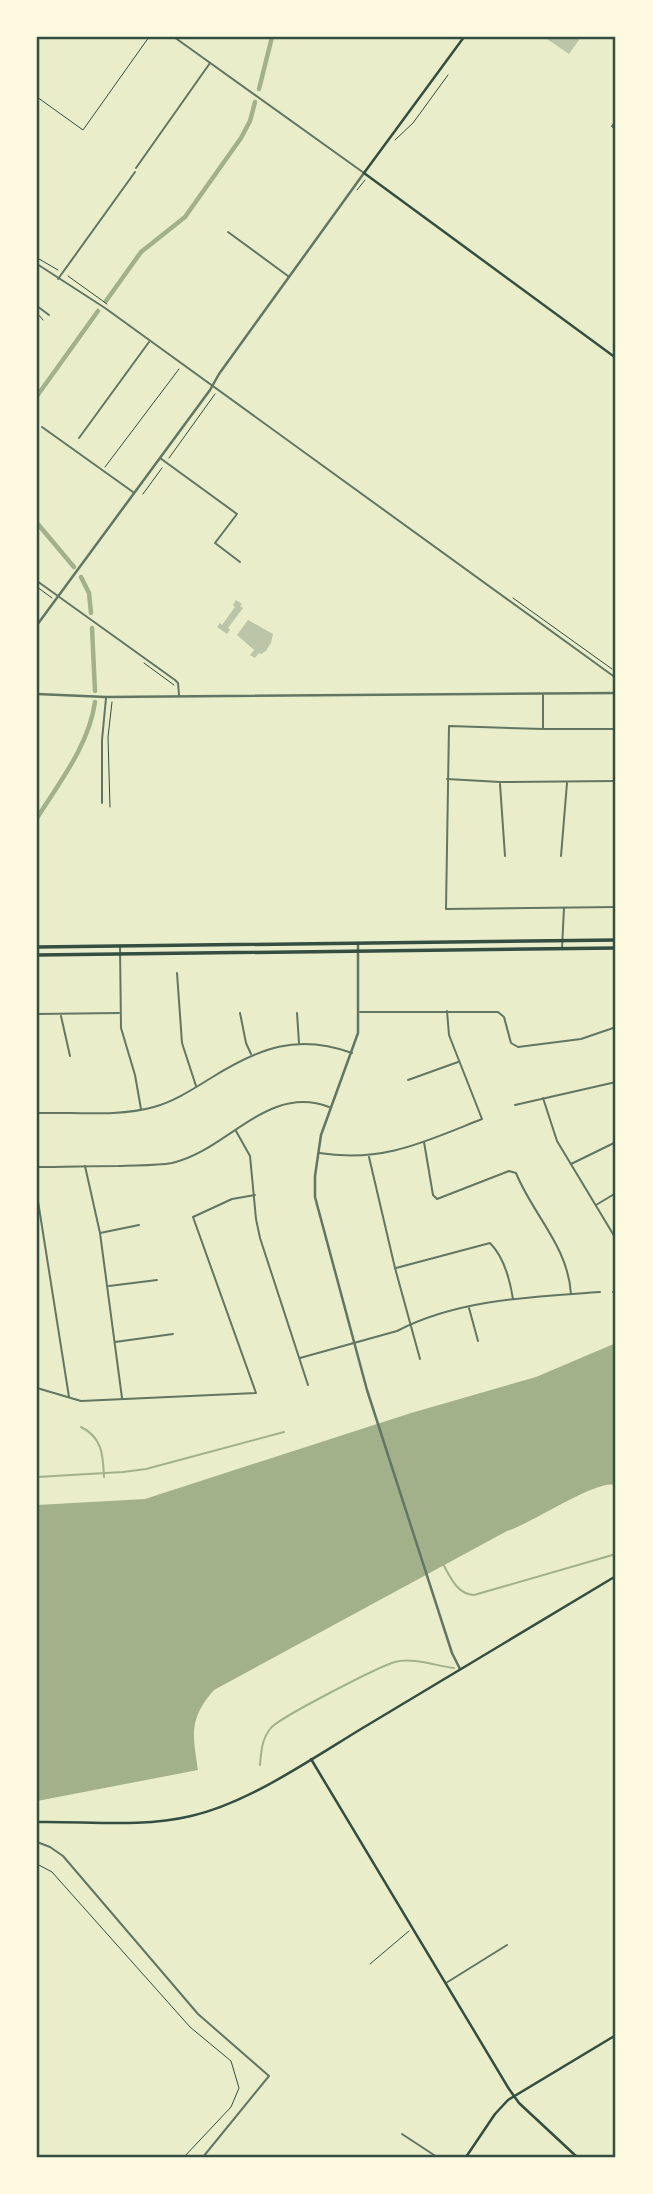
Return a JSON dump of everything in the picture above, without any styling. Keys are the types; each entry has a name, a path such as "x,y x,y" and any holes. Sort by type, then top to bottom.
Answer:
{"main road":[{"path":"464,37 364,173 616,358"},
{"path":"37,947 616,940"},
{"path":"37,955 616,948"},
{"path":"37,1822 153,1822 191,1816 239,1799 312,1759 616,1576"},
{"path":"312,1759 514,2096 578,2157"},
{"path":"467,2157 495,2114 514,2096 616,2035"}],"street":[{"path":"37,625 364,173 174,37"},
{"path":"136,168 211,62"},
{"path":"616,121 612,126 616,130"},
{"path":"58,279 135,172"},
{"path":"228,232 289,276"},
{"path":"37,263 150,341 616,678"},
{"path":"37,306 49,315"},
{"path":"79,438 150,341"},
{"path":"42,427 134,492"},
{"path":"160,458 237,514 215,543 240,562"},
{"path":"37,581 175,680 178,683 179,696"},
{"path":"37,694 112,697 616,693"},
{"path":"542,729 543,694"},
{"path":"102,803 102,740 106,697"},
{"path":"616,729 449,726 446,909 616,906"},
{"path":"447,779 500,782 616,781"},
{"path":"500,782 505,856"},
{"path":"561,856 567,782"},
{"path":"562,949 564,906"},
{"path":"358,943 358,1033 329,1107 318,1153 315,1197 354,1343 445,1631 460,1669"},
{"path":"120,946 120,1013 141,1110"},
{"path":"177,973 182,1043 197,1087"},
{"path":"318,1153 369,1156 390,1153 482,1119 449,1035 447,1011"},
{"path":"360,1013 498,1012 504,1017 511,1043 518,1047 581,1038 616,1027"},
{"path":"37,1014 120,1013"},
{"path":"240,1013 251,1055"},
{"path":"297,1013 299,1044"},
{"path":"61,1014 70,1056"},
{"path":"37,1113 141,1110 169,1102 266,1048 299,1044 323,1045 352,1053"},
{"path":"408,1080 459,1062"},
{"path":"515,1105 616,1082"},
{"path":"543,1098 552,1128 616,1239"},
{"path":"37,1167 172,1163 197,1154 254,1118 287,1103 312,1102 329,1107"},
{"path":"236,1130 250,1156 260,1238 308,1385"},
{"path":"424,1142 433,1195 437,1199 509,1171 516,1173 556,1242 566,1265 571,1294"},
{"path":"571,1164 616,1142"},
{"path":"369,1156 372,1178 420,1359"},
{"path":"85,1166 100,1233 122,1399"},
{"path":"596,1205 616,1193"},
{"path":"37,1195 69,1398"},
{"path":"37,1388 81,1401 257,1393 193,1217 232,1199 255,1195"},
{"path":"100,1233 139,1225"},
{"path":"395,1268 490,1243 505,1270 513,1299"},
{"path":"108,1286 157,1280"},
{"path":"300,1357 397,1331 410,1324 468,1307 513,1299 600,1292"},
{"path":"468,1307 478,1341"},
{"path":"115,1342 173,1334"},
{"path":"37,1842 63,1856 198,2014 269,2076 203,2157"},
{"path":"446,1983 507,1945"},
{"path":"402,2134 437,2157"}],"path":[{"path":"37,97 83,130 149,37"},
{"path":"390,145 412,123 448,75"},
{"path":"357,191 368,176"},
{"path":"37,257 37,263"},
{"path":"37,313 43,320"},
{"path":"103,466 106,467 182,364"},
{"path":"143,494 217,391"},
{"path":"141,661 175,688"},
{"path":"110,807 108,737 112,697"},
{"path":"37,1864 52,1872 190,2027 231,2061 239,2088 231,2107 184,2157"},
{"path":"370,1964 413,1927"}],"shaded area":[{"path":"616,1343 616,1485 594,1489 507,1531 214,1690 200,1710 194,1728 198,1770 37,1801 37,1505 145,1499 411,1413 536,1377"}],"building":[{"path":"544,37 581,37 569,54"},
{"path":"236,600 243,608 228,628 230,630 227,634 217,627 220,623 222,625 235,607 233,605"},
{"path":"248,620 273,634 266,651 255,658 250,655 254,650 237,635"}],"waterway":[{"path":"259,89 272,37"},
{"path":"106,301 141,252 185,217 241,138 250,121 255,102"},
{"path":"37,396 98,311"},
{"path":"37,523 74,567"},
{"path":"81,577 89,593 91,613"},
{"path":"92,628 95,691"},
{"path":"37,818 80,748 92,718 95,702"},
{"path":"81,1427 98,1442 104,1477"},
{"path":"37,1477 146,1469 284,1432"},
{"path":"443,1564 459,1588 474,1595 616,1554"},
{"path":"260,1765 267,1733 276,1723 350,1682 402,1661 454,1668"}]}
